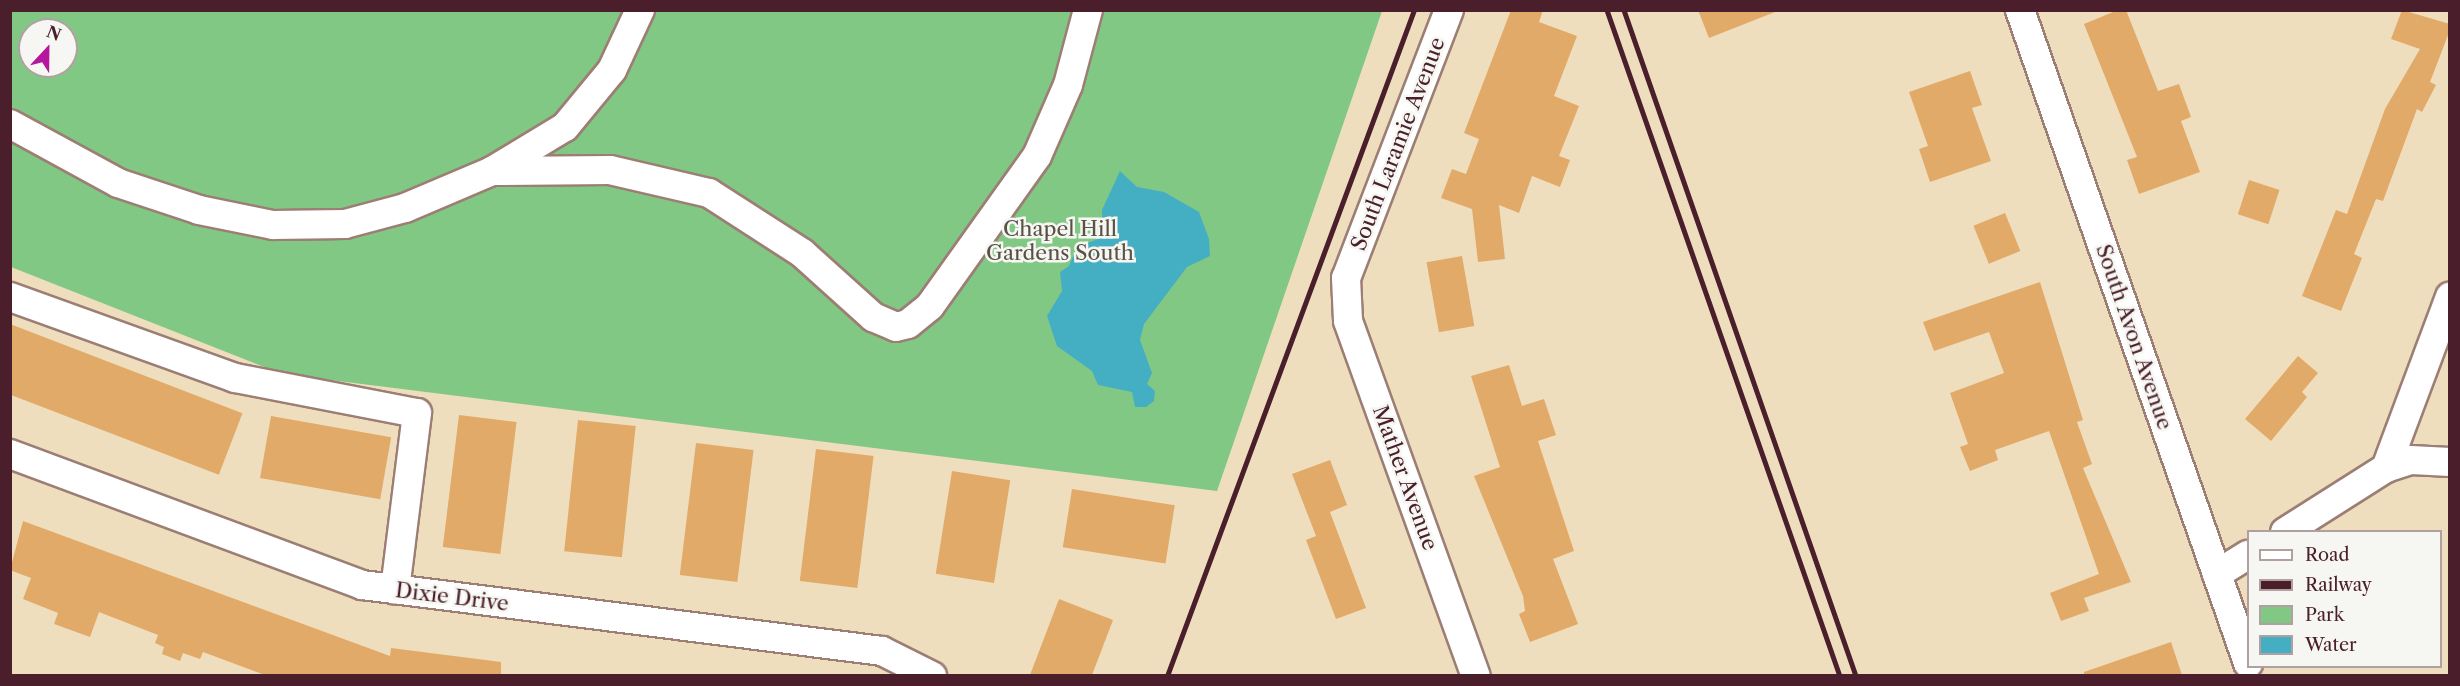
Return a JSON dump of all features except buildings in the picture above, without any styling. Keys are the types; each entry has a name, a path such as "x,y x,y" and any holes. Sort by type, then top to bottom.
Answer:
{"street":[{"path":"10,124 118,183 199,210 273,225 345,224 375,218 492,171 565,128 587,104 612,70 639,10"},
{"path":"492,171 610,170 709,193 802,253 873,317 896,327 908,324 930,306 1037,156 1068,85 1088,10"},
{"name":"South Laramie Avenue","path":"1346,278 1449,10"},
{"name":"South Avon Avenue","path":"2020,10 2247,659"},
{"name":"Mather Avenue","path":"1346,278 1348,321 1476,675"},
{"path":"10,297 235,378 417,412 394,590"},
{"path":"2386,468 2450,297"},
{"name":"Dixie Drive","path":"10,454 342,580 394,590 882,651 923,669"},
{"path":"2287,530 2386,468 2412,460 2450,462"},
{"path":"2217,574 2247,556"}],"green space":[{"name":"Chapel Hill Gardens South","path":"10,11 1382,11 1217,491 282,374 11,267"}],"water":[{"path":"1120,171 1137,187 1164,192 1199,212 1209,239 1210,256 1187,267 1144,324 1140,340 1152,373 1147,384 1155,391 1154,401 1146,407 1135,407 1132,392 1098,385 1092,371 1057,346 1047,316 1062,291 1060,272 1069,266 1077,247 1103,237 1102,210"}],"railway":[{"path":"1167,676 1414,10"},
{"path":"1607,10 1840,676"},
{"path":"1624,10 1856,676"}]}
